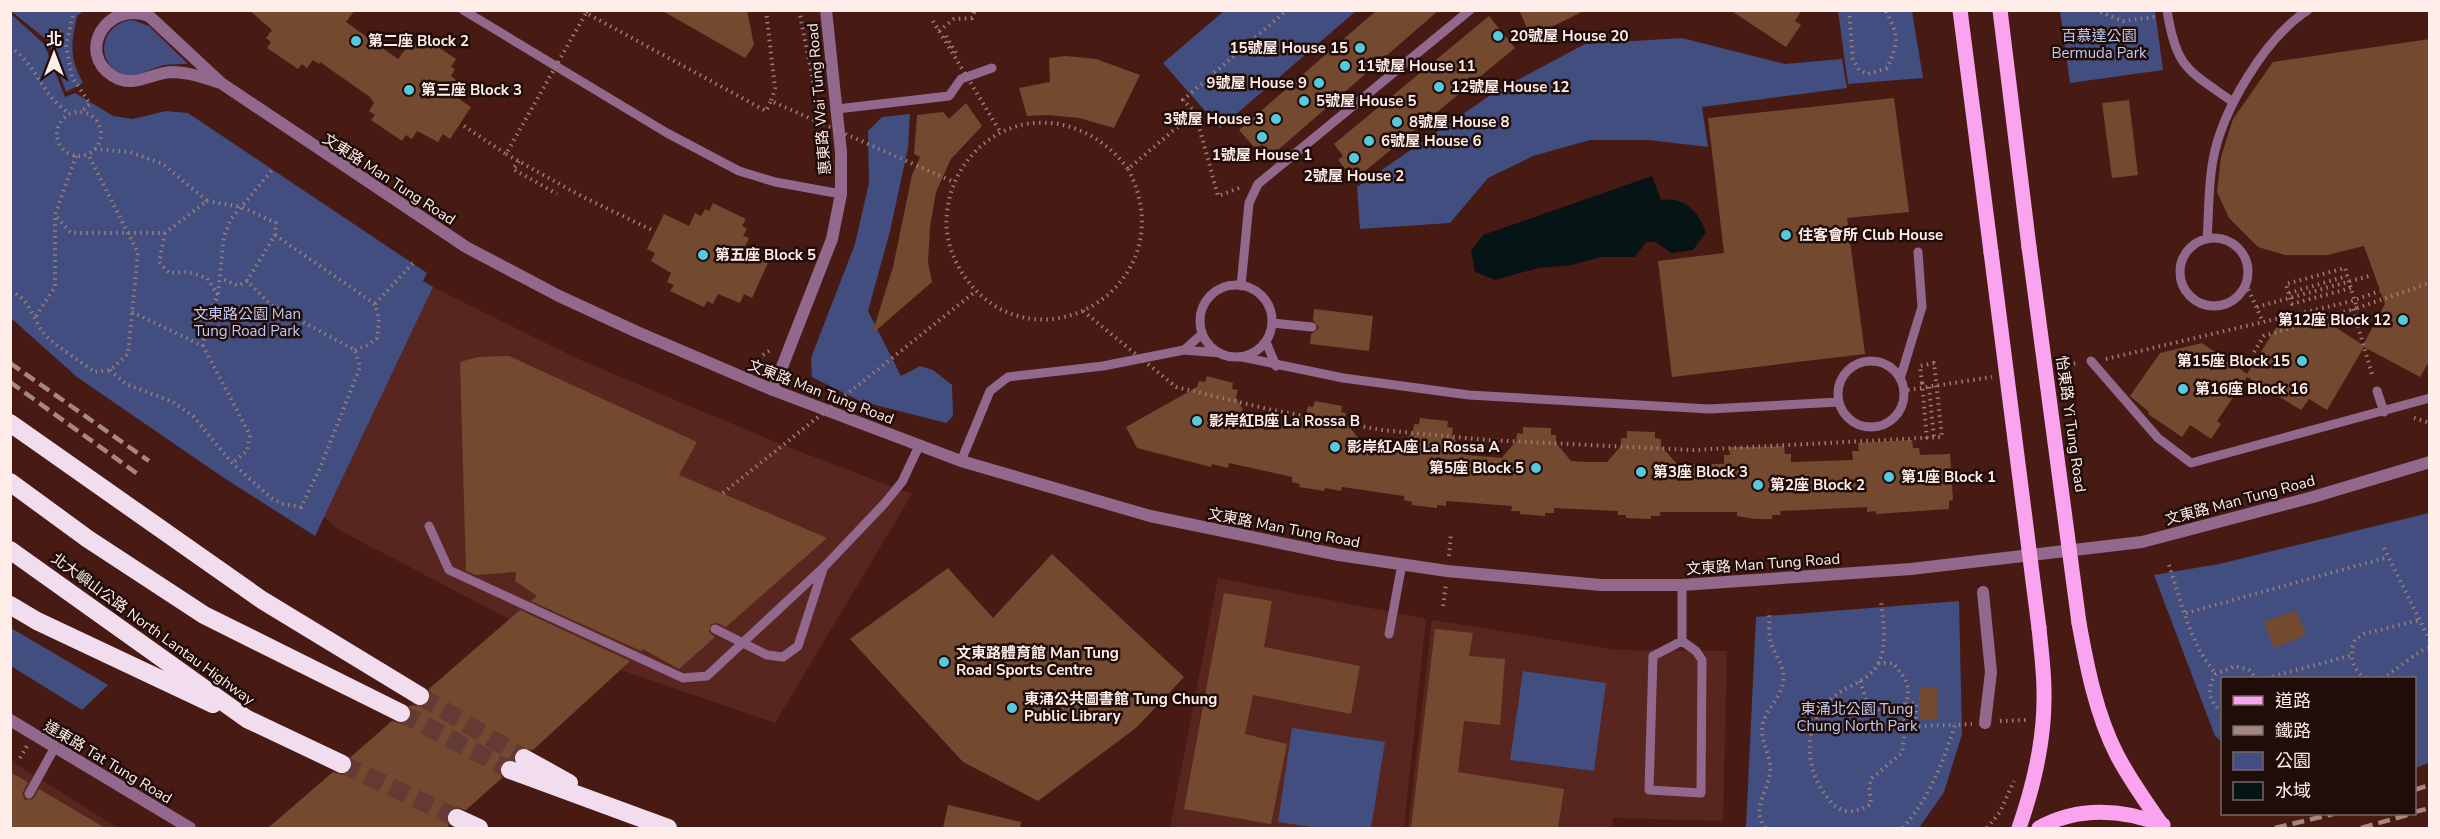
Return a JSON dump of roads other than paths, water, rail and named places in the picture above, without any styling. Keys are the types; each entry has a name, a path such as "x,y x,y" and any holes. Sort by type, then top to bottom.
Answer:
{"highway":[{"path":"10,423 262,600 420,696"},
{"path":"10,482 88,539 204,615 401,713"},
{"name":"北大嶼山公路 North Lantau Highway","path":"10,550 248,719 342,764"},
{"path":"10,605 37,621 248,719"},
{"path":"517,764 620,812 668,828"},
{"path":"457,818 479,828"}],"main road":[{"path":"1960,10 2039,628 2045,694 2035,780 2019,828"},
{"name":"怡東路 Yi Tung Road","path":"2000,10 2029,247 2079,623 2088,672 2111,741 2125,770 2165,827"},
{"path":"2040,828 2066,817 2099,812 2138,816 2165,827"}],"street":[{"name":"惠東路 Wai Tung Road","path":"773,390 832,239 841,194 837,109 826,10"},
{"name":"文東路 Man Tung Road","path":"221,83 173,72 154,74 144,80 131,82 122,80 107,71 99,58 98,40 101,31 112,17 120,14 138,12 148,16 221,83 465,247 559,296 773,390 961,461 1150,516 1339,555 1601,585 1682,585 1911,570 2142,542 2313,497 2430,462"},
{"path":"1983,592 1991,672 1985,723"},
{"name":"達東路 Tat Tung Road","path":"10,720 190,828"}],"lane":[{"path":"463,10 667,133 739,171 775,182 841,194"},
{"path":"1241,286 1249,203 1253,192 1470,10"},
{"path":"2207,239 2212,161 2234,102 2253,70 2289,24 2308,10"},
{"path":"2167,12 2173,46 2181,62 2234,102"},
{"path":"837,109 949,96 961,79 992,68"},
{"path":"2207,239 2217,239 2236,247 2247,264 2246,284 2231,302 2220,306 2197,302 2182,284 2181,261 2196,243 2207,239"},
{"path":"1900,379 1922,307 1918,252"},
{"path":"1220,353 1213,349 1202,334 1202,310 1208,299 1229,286 1241,286 1261,295 1271,313 1272,323 1266,342 1259,349 1242,357"},
{"path":"1272,323 1312,327"},
{"path":"1184,350 1202,334"},
{"path":"1266,342 1276,366"},
{"path":"961,461 990,391 1008,377 1103,366 1184,350 1220,353 1343,378 1469,395 1709,409 1839,402"},
{"path":"2091,361 2158,438 2191,463 2430,398"},
{"path":"1864,362 1885,364 1900,379 1904,391 1899,412 1892,420 1871,427 1851,420 1839,402 1841,381 1847,372 1864,362"},
{"path":"2377,392 2384,412"},
{"path":"429,526 449,570 683,678 707,676 824,567 902,482 919,446"},
{"path":"1389,634 1402,564"},
{"path":"715,629 766,655 783,657 798,646 824,567"},
{"path":"1682,585 1682,640"},
{"path":"1682,640 1696,651 1702,660 1701,793 1649,790 1653,656 1682,640"},
{"path":"30,794 55,747"}],"water":[{"path":"1652,176 1661,200 1684,203 1695,212 1703,224 1706,232 1693,250 1671,253 1656,242 1646,242 1635,257 1601,257 1572,265 1538,268 1495,280 1475,272 1471,251 1483,235"}],"tunnel":[{"path":"420,696 524,758"},
{"path":"401,713 510,770"},
{"path":"342,764 457,818"}],"railway":[{"path":"10,363 149,461"},
{"path":"10,382 139,475"},
{"path":"2416,789 2430,785"},
{"path":"2416,812 2430,808"},
{"path":"2275,828 2329,815"},
{"path":"2361,828 2407,815"}],"place":[{"name":"20號屋 House 20","path":"1498,36"},
{"name":"第二座 Block 2","path":"356,41"},
{"name":"15號屋 House 15","path":"1360,48"},
{"name":"11號屋 House 11","path":"1345,66"},
{"name":"9號屋 House 9","path":"1319,83"},
{"name":"12號屋 House 12","path":"1439,87"},
{"name":"第三座 Block 3","path":"409,90"},
{"name":"5號屋 House 5","path":"1304,101"},
{"name":"3號屋 House 3","path":"1276,119"},
{"name":"8號屋 House 8","path":"1397,122"},
{"name":"1號屋 House 1","path":"1262,137"},
{"name":"6號屋 House 6","path":"1369,141"},
{"name":"2號屋 House 2","path":"1354,158"},
{"name":"住客會所 Club House","path":"1786,235"},
{"name":"第五座 Block 5","path":"703,255"},
{"name":"第12座 Block 12","path":"2403,320"},
{"name":"第15座 Block 15","path":"2302,361"},
{"name":"第16座 Block 16","path":"2183,389"},
{"name":"影岸紅B座 La Rossa B","path":"1197,421"},
{"name":"影岸紅A座 La Rossa A","path":"1335,447"},
{"name":"第5座 Block 5","path":"1536,468"},
{"name":"第3座 Block 3","path":"1641,472"},
{"name":"第1座 Block 1","path":"1889,477"},
{"name":"第2座 Block 2","path":"1758,485"},
{"name":"文東路體育館 Man Tung Road Sports Centre","path":"944,662"},
{"name":"東涌公共圖書館 Tung Chung Public Library","path":"1012,708"}],"park label":[{"name":"百慕達公園 Bermuda Park","path":"2099,44"},
{"name":"文東路公園 Man Tung Road Park","path":"247,322"},
{"name":"東涌北公園 Tung Chung North Park","path":"1857,718"}]}
